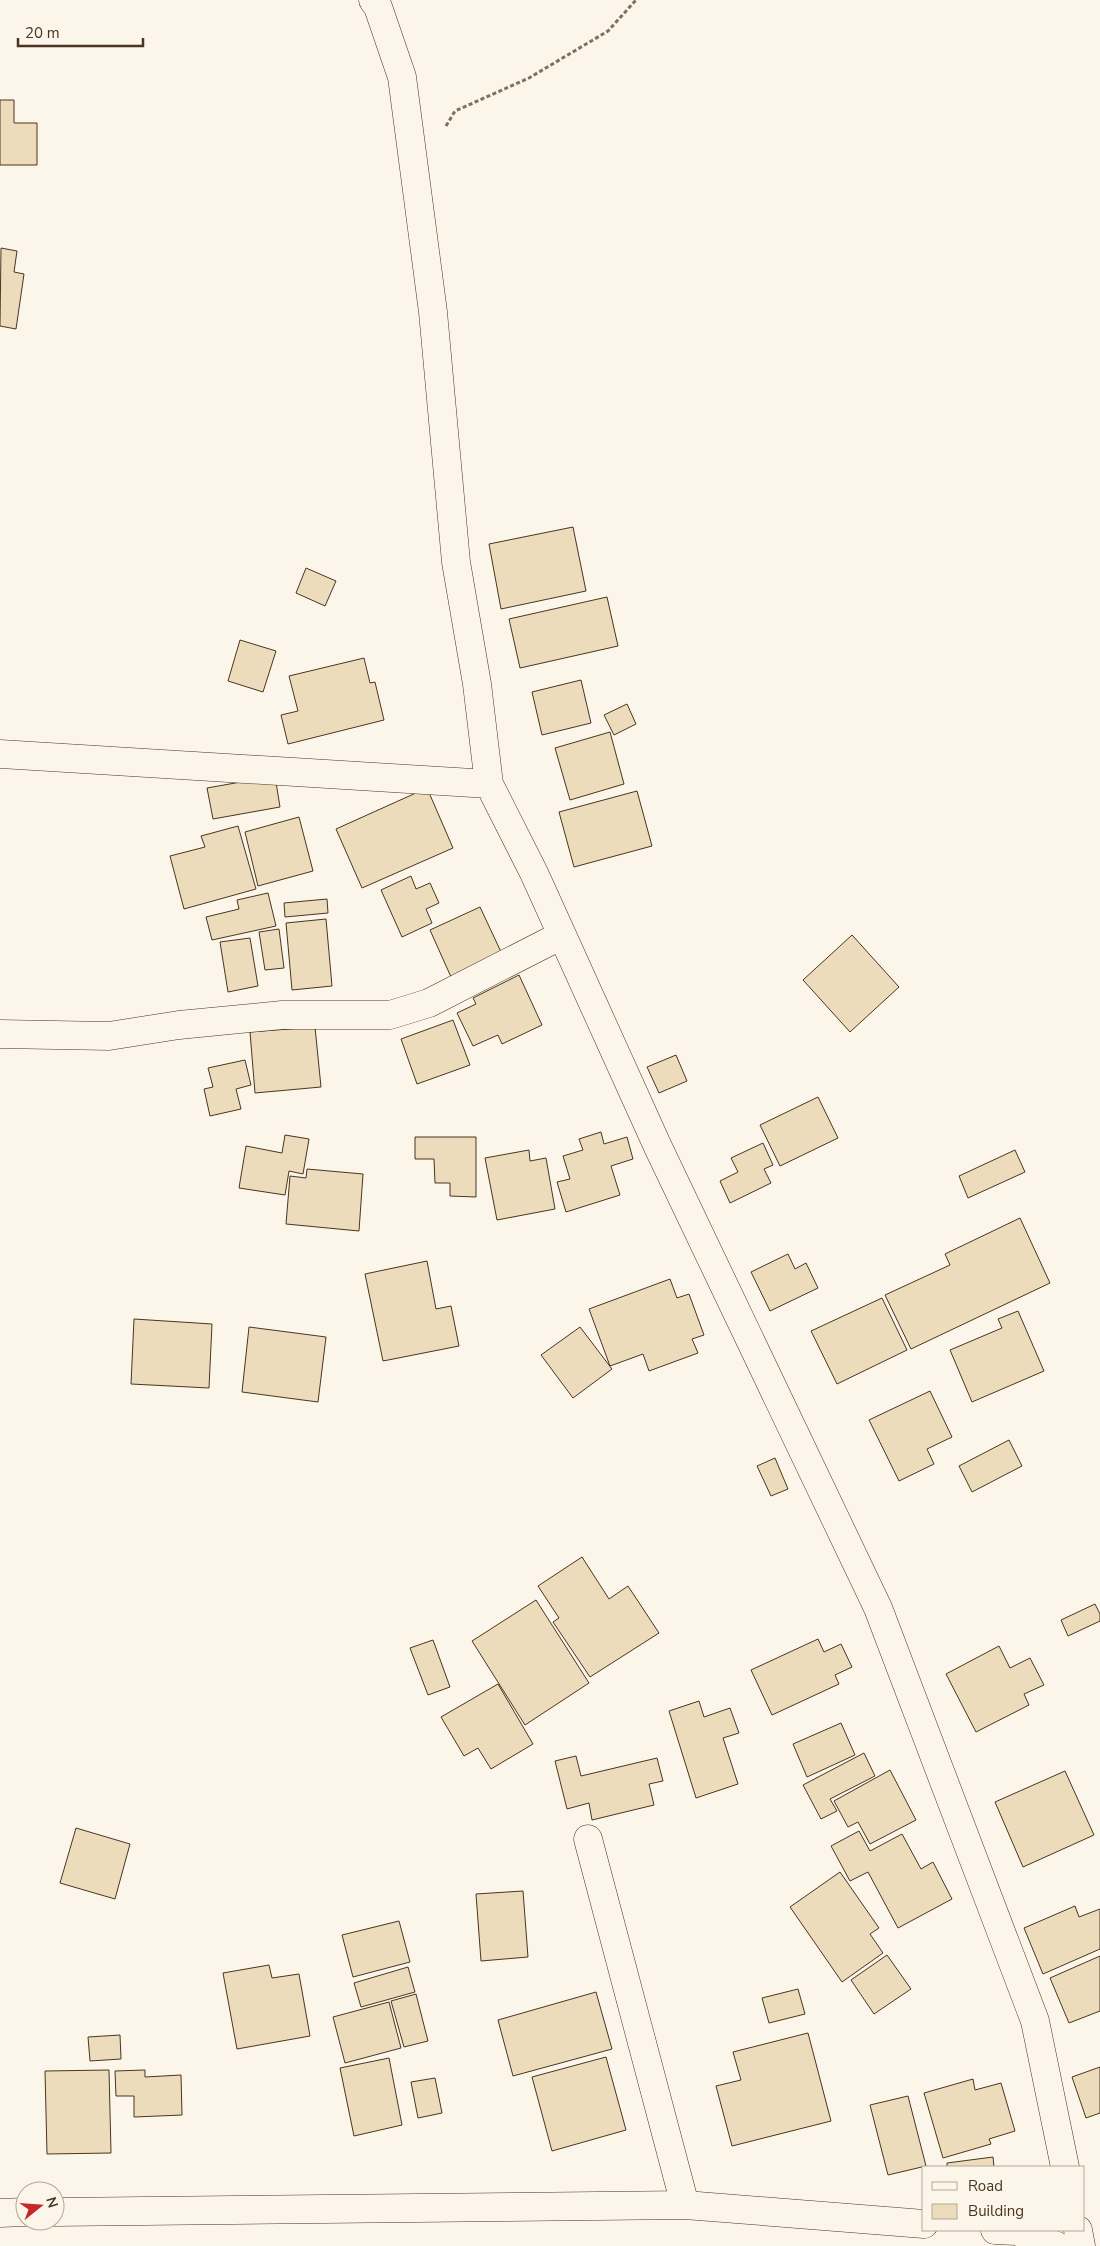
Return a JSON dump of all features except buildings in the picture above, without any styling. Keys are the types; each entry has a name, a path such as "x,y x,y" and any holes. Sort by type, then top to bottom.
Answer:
{"street":[{"path":"373,0 378,7 402,77 433,312 456,562 477,684 489,784 562,935 663,1156 878,1608 1035,2021 1065,2166"},
{"path":"0,754 489,784"},
{"path":"0,1034 109,1036 178,1025 282,1015 390,1015 429,1003 562,935"},
{"path":"588,1838 685,2205"},
{"path":"65,2212 685,2205 922,2224"},
{"path":"0,2213 15,2212"},
{"path":"1006,2231 1016,2232 1057,2246"},
{"path":"1078,2231 1081,2246"}],"path":[{"path":"446,127 456,111 529,78 608,31 636,0"}]}
